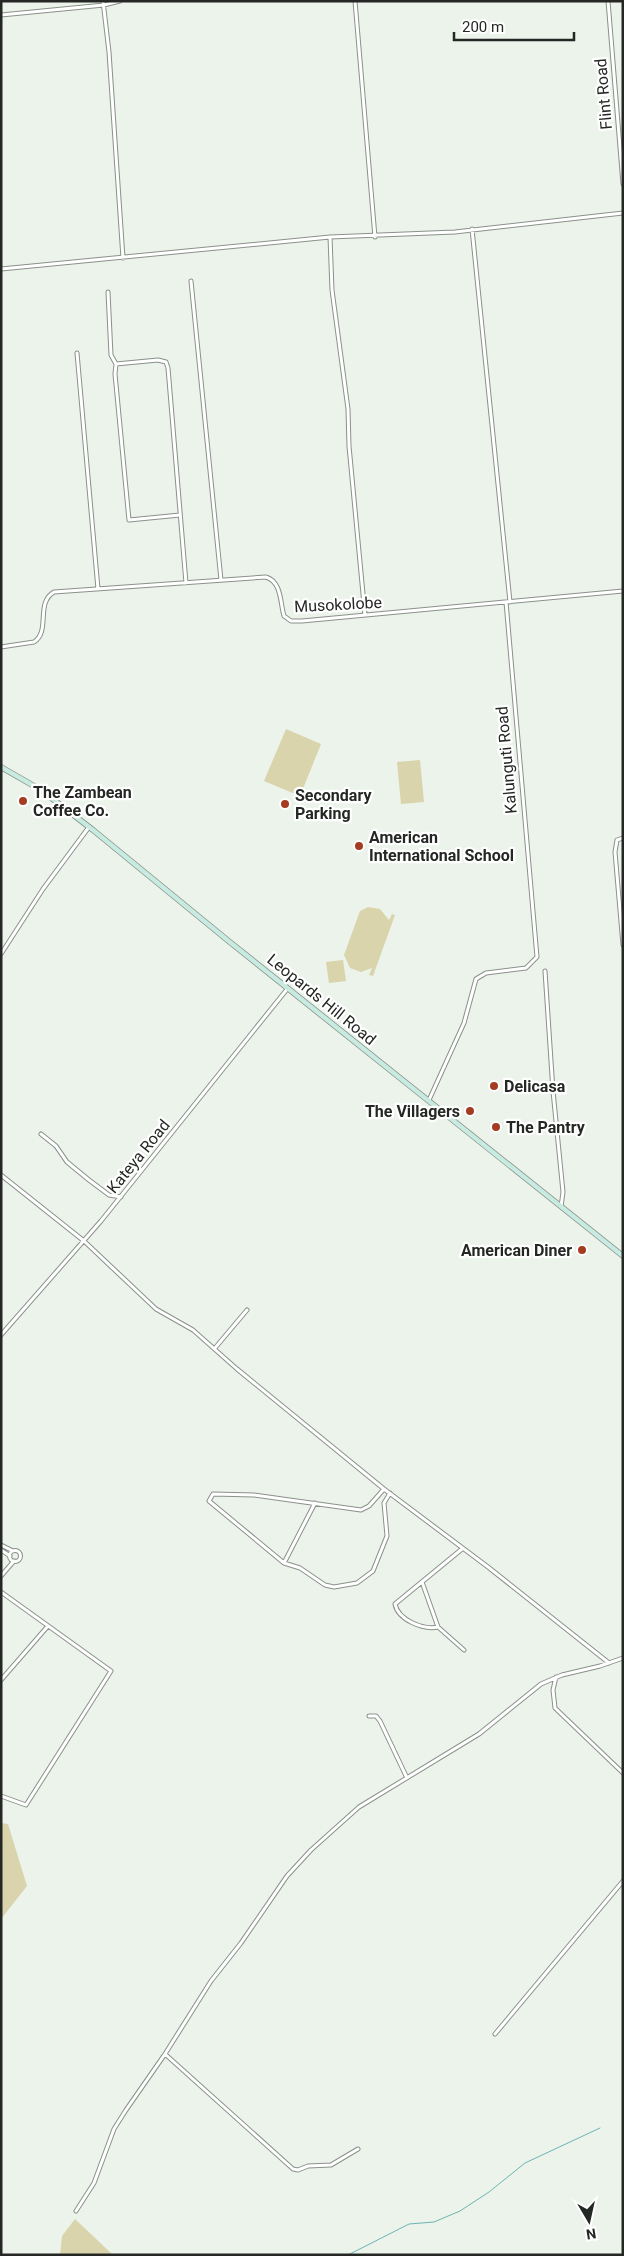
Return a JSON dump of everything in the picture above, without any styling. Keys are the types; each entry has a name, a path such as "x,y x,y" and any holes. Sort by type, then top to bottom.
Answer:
{"main road":[{"name":"Leopards Hill Road","path":"1,767 42,790 623,1256"}],"street":[{"path":"1,15 120,1"},
{"path":"355,1 375,237"},
{"name":"Flint Road","path":"608,1 623,184"},
{"path":"103,3 123,258"},
{"path":"1,268 330,238 375,237 472,229 623,213"},
{"path":"472,229 508,602"},
{"path":"330,238 332,290 348,410 350,465 365,616"},
{"path":"191,281 221,580"},
{"path":"108,292 111,355 116,364 115,374 129,520 180,515"},
{"path":"77,353 98,590"},
{"path":"116,364 158,360 166,362 168,368 186,583"},
{"name":"Musokolobe","path":"1,646 38,640 42,634 42,615 48,595 54,592 270,578 279,591 284,616 291,621 365,616 623,591"},
{"name":"Kalunguti Road","path":"429,1100 464,1023 476,979 486,973 526,968 537,957 508,602"},
{"path":"1,954 43,889 89,827"},
{"path":"623,838 617,840 616,852 623,945"},
{"path":"545,970 553,1091 563,1192 561,1207"},
{"name":"Kateya Road","path":"1,1335 121,1197 288,988"},
{"path":"41,1134 56,1146 67,1162 89,1180 109,1195 121,1197"},
{"path":"1,1175 84,1241 156,1309 186,1325 215,1348 236,1369 384,1489 609,1664"},
{"path":"215,1348 247,1310"},
{"path":"384,1489 369,1506 360,1510 254,1495 213,1494 209,1501 284,1563 300,1568 330,1586 344,1586 364,1580 373,1571 386,1540 387,1520 384,1503 390,1493"},
{"path":"284,1563 315,1503"},
{"path":"1,1545 19,1551 21,1556 1,1576"},
{"path":"438,1627 425,1628 412,1623 395,1606 396,1602 462,1549"},
{"path":"1,1550 14,1561"},
{"path":"10,1556 13,1550"},
{"path":"422,1581 438,1627 464,1650"},
{"path":"1,1592 111,1671 26,1805 1,1796"},
{"path":"1,1680 48,1626"},
{"path":"76,2210 94,2183 114,2129 166,2054 211,1980 241,1943 287,1876 311,1850 359,1806 479,1734 536,1688 556,1677 609,1664 623,1658"},
{"path":"556,1677 553,1690 555,1708 623,1773"},
{"path":"369,1716 376,1716 380,1721 407,1778"},
{"path":"495,2034 623,1881"},
{"path":"166,2054 295,2170 314,2165 330,2165 358,2149"}],"shaded area":[{"path":"286,729 321,744 300,796 264,781"},
{"path":"420,760 424,802 401,804 397,762"},
{"path":"368,907 380,909 389,920 392,914 395,915 373,976 369,975 372,968 361,972 350,968 344,955 360,911"},
{"path":"343,960 346,981 329,983 326,962"},
{"path":"1,1823 8,1824 27,1886 1,1919"},
{"path":"75,2219 113,2255 60,2255 62,2236"}],"waterway":[{"path":"348,2255 409,2224 434,2222 460,2211 489,2192 525,2163 600,2128"}],"place":[{"name":"The Zambean Coffee Co.","path":"23,801"},
{"name":"Secondary Parking","path":"285,804"},
{"name":"American International School","path":"359,846"},
{"name":"Delicasa","path":"494,1086"},
{"name":"The Villagers","path":"470,1111"},
{"name":"The Pantry","path":"496,1127"},
{"name":"American Diner","path":"582,1250"}]}
